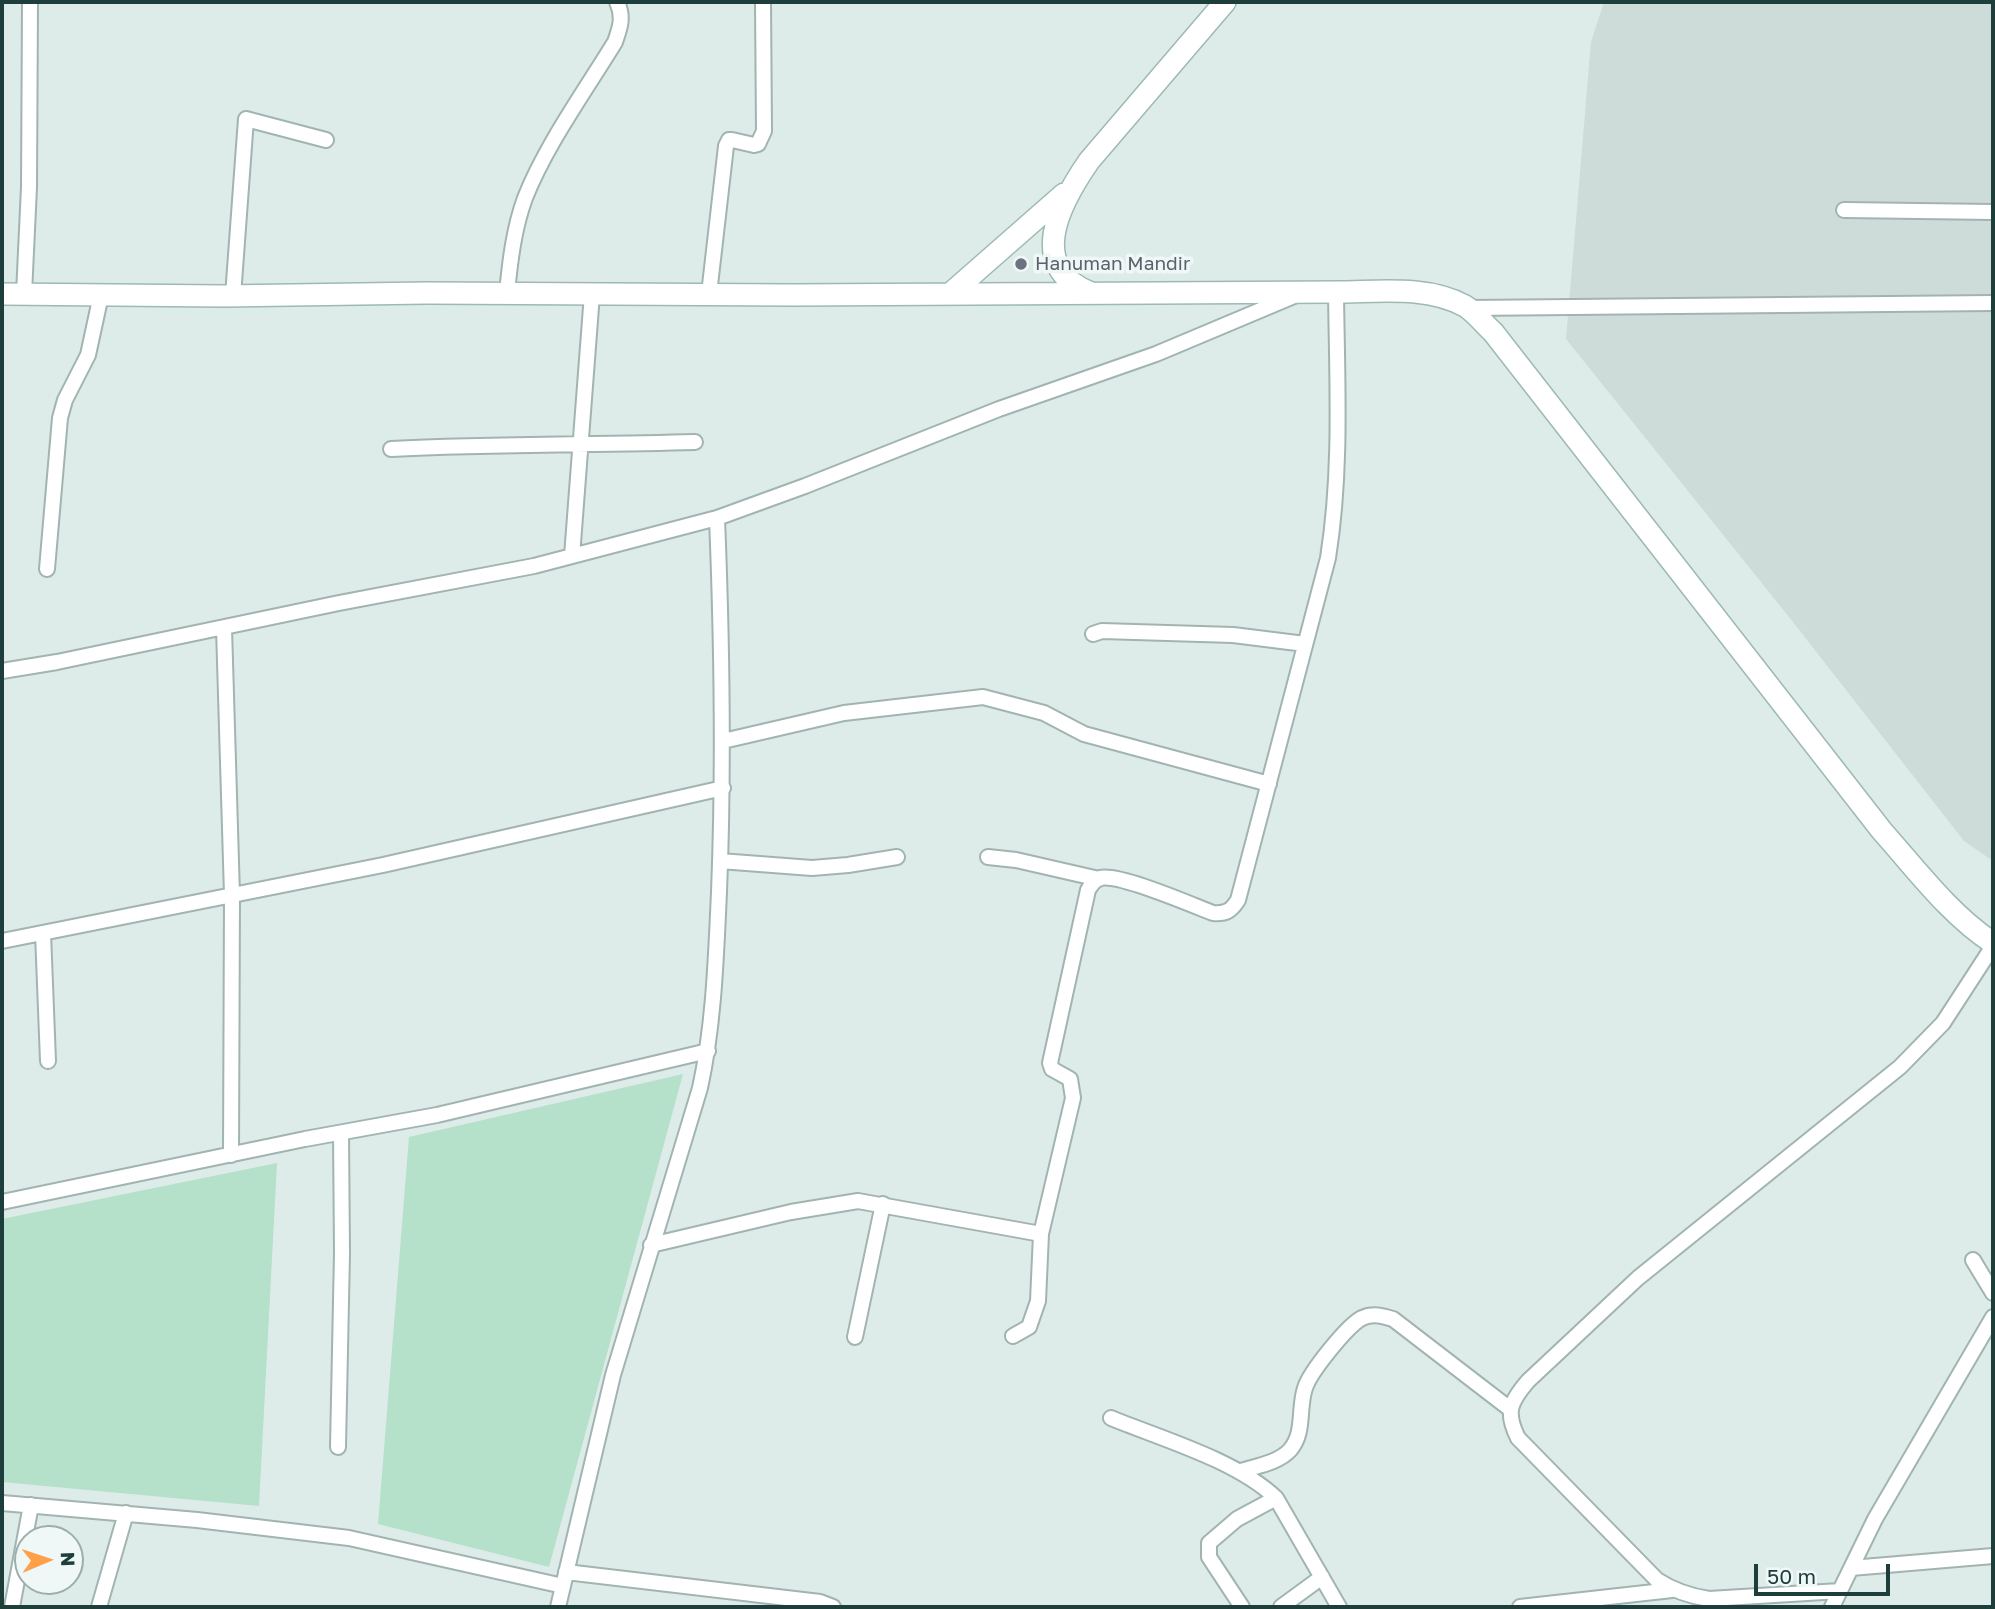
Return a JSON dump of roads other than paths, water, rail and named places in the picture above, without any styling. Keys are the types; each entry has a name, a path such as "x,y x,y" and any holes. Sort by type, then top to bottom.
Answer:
{"street":[{"path":"24,294 29,187 30,2"},
{"path":"507,293 511,254 524,201 535,176 615,42 621,26 621,13 617,2"},
{"path":"709,294 726,146 733,140 758,144 764,131 763,2"},
{"path":"1093,294 1076,288 1067,281 1058,267 1053,249 1059,212 1071,188 1114,132 1225,2"},
{"path":"233,296 246,119 326,140"},
{"path":"950,294 1071,188"},
{"path":"1844,210 1993,212"},
{"path":"2,671 57,663 339,603 534,566 717,518 999,409 1156,354 1304,292"},
{"path":"2,294 233,296 1336,292 1443,296 1468,308 1493,332 1882,831 1947,902 1993,944 1943,1023 1908,1059 1637,1278 1528,1381 1515,1396 1510,1409 1511,1424 1518,1438 1657,1580 1672,1590 1690,1597 1709,1599 1840,1591"},
{"path":"988,857 1016,860 1140,886 1213,913 1224,914 1232,910 1238,900 1328,558 1335,516 1338,439 1336,292"},
{"path":"572,556 592,294"},
{"path":"47,569 60,418 65,400 88,355 101,295"},
{"path":"1468,308 1993,303"},
{"path":"391,449 481,444 695,442"},
{"path":"558,1607 613,1375 708,1051 714,990 723,788 717,518"},
{"path":"224,628 232,894 231,1155"},
{"path":"1093,634 1102,631 1233,635 1306,645"},
{"path":"723,741 844,713 983,697 1044,713 1084,734 1269,784"},
{"path":"2,941 383,865 723,788"},
{"path":"720,861 812,867 848,865 897,857"},
{"path":"1013,1336 1029,1327 1038,1301 1041,1234 1073,1098 1070,1079 1052,1069 1050,1060 1084,900 1092,883 1099,878"},
{"path":"43,933 48,1061"},
{"path":"2,1202 341,1132 437,1115 708,1051"},
{"path":"338,1447 342,1253 341,1132"},
{"path":"650,1245 814,1208 858,1201 1041,1234"},
{"path":"855,1337 883,1204"},
{"path":"1973,1260 1993,1293"},
{"path":"1241,1471 1275,1460 1289,1452 1301,1425 1304,1390 1311,1373 1352,1326 1363,1318 1378,1314 1393,1319 1510,1409"},
{"path":"1832,1607 1875,1519 1993,1317"},
{"path":"1111,1418 1241,1471 1261,1484 1276,1498 1339,1607"},
{"path":"1242,1607 1209,1557 1209,1543 1237,1519 1276,1498"},
{"path":"2,1503 126,1513 349,1538 564,1579 820,1602 834,1607"},
{"path":"12,1607 31,1506"},
{"path":"99,1607 126,1513"},
{"path":"1851,1569 1993,1556"},
{"path":"1281,1607 1322,1577"},
{"path":"1520,1607 1672,1590"}],"place":[{"name":"Hanuman Mandir","path":"1021,264"}]}
